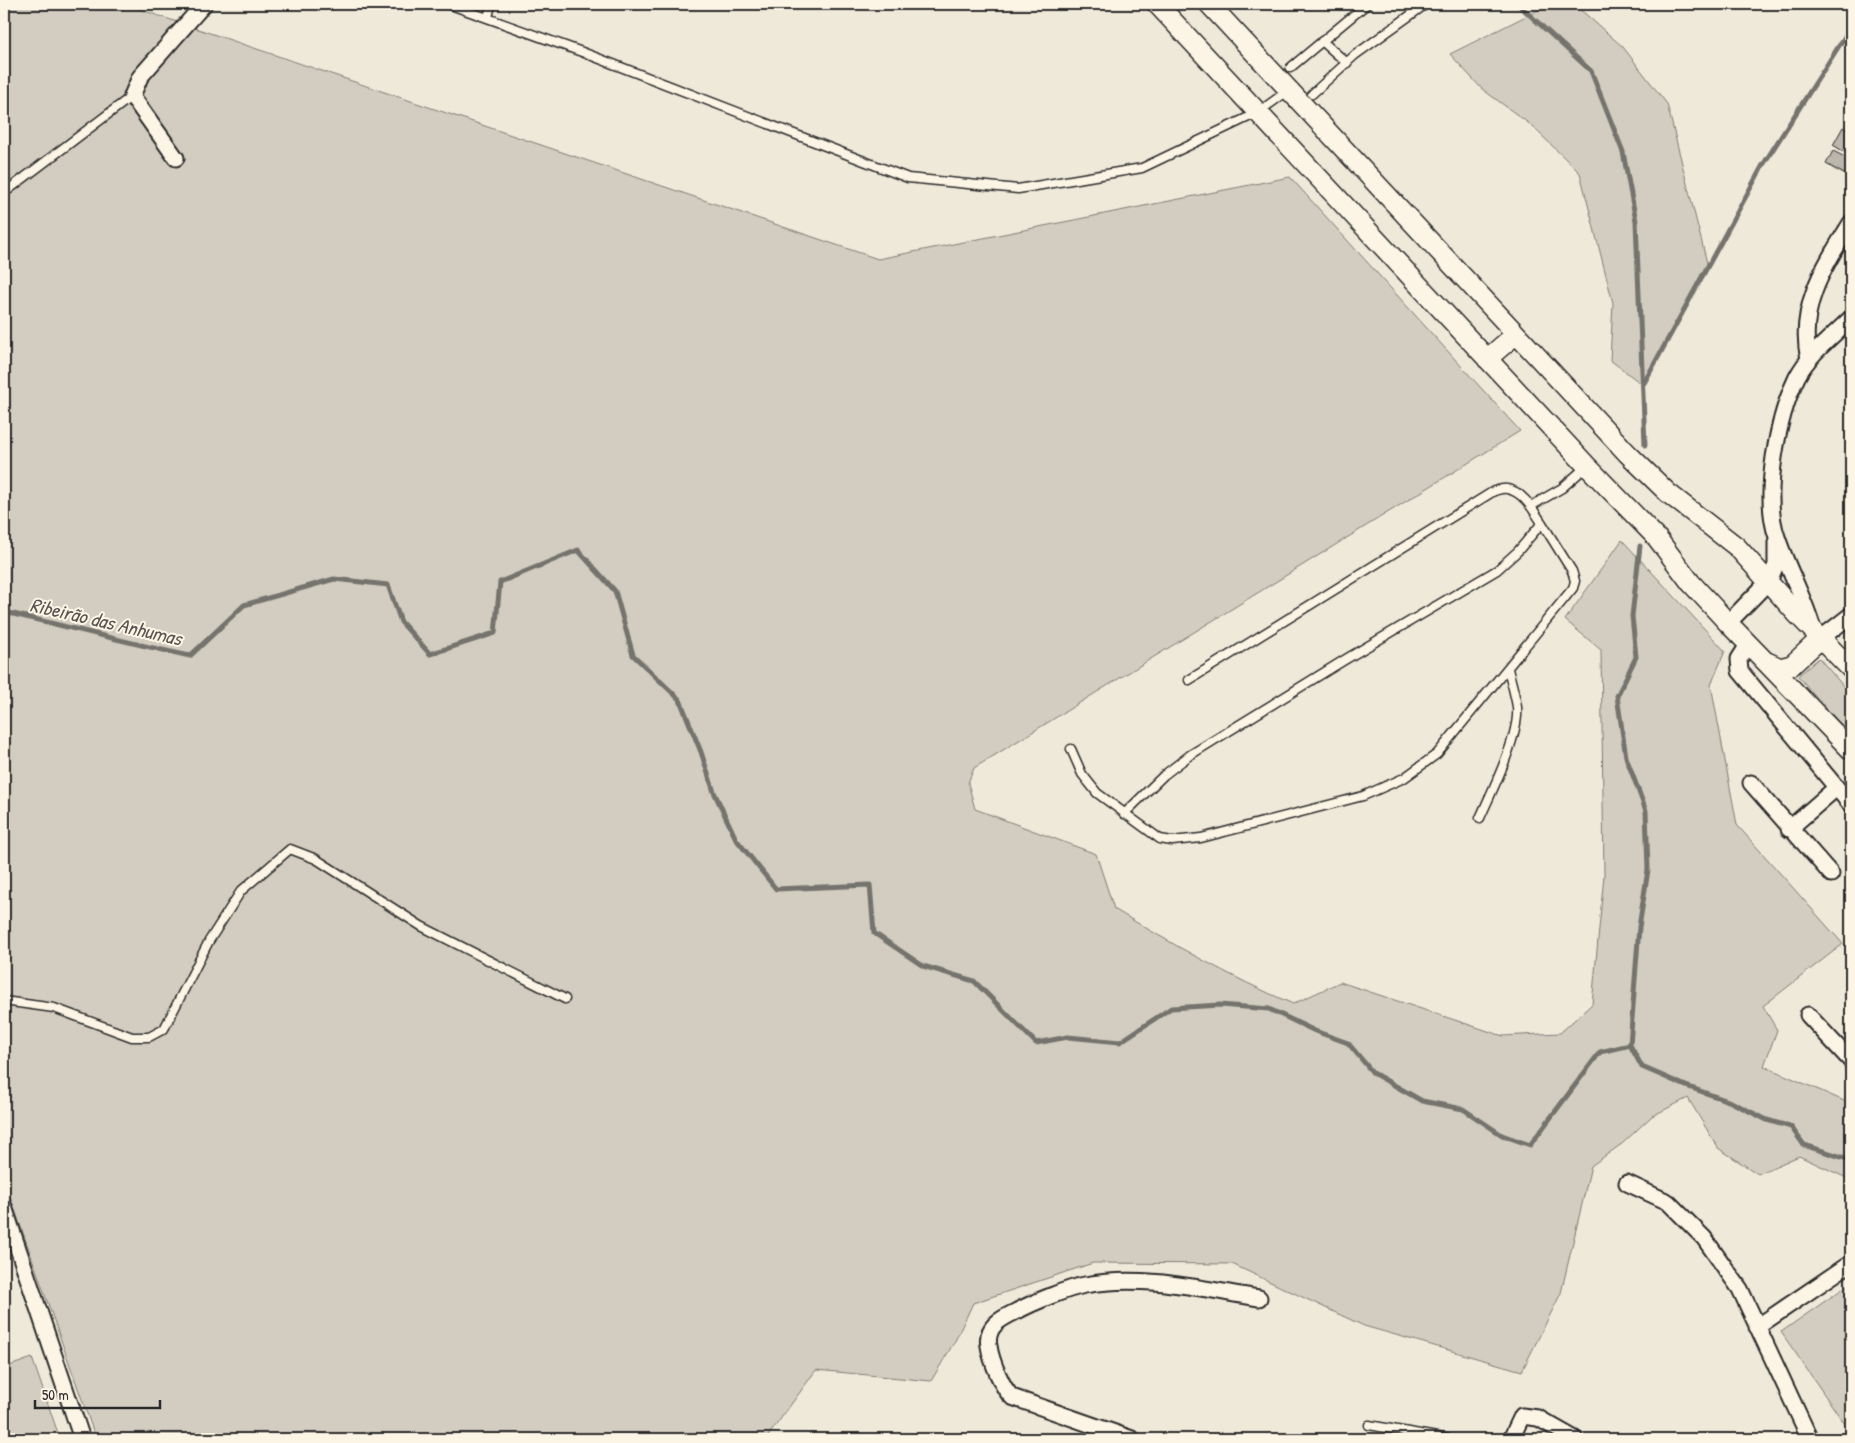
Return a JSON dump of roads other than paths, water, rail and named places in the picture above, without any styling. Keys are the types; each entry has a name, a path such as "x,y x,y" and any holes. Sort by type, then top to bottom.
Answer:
{"street":[{"path":"176,158 132,96 140,78 204,4"},
{"path":"1157,4 1656,538 1728,624 1851,750"},
{"path":"1209,4 1628,454 1668,493 1737,547 1796,613 1851,669"},
{"path":"1809,359 1807,348 1809,305 1824,266 1851,223"},
{"path":"1728,624 1769,581 1776,565 1776,535 1770,498 1772,468 1790,395 1798,376 1809,359 1851,318"},
{"path":"1487,359 1516,334"},
{"path":"1776,535 1817,635"},
{"path":"1767,662 1780,668 1792,665 1817,635 1851,615"},
{"path":"1748,645 1738,659 1740,670 1851,805"},
{"path":"1751,784 1831,874"},
{"path":"1789,829 1836,788"},
{"path":"1808,1016 1851,1061"},
{"path":"1627,1183 1668,1202 1704,1238 1740,1289 1810,1439"},
{"path":"4,1207 82,1439"},
{"path":"1757,1327 1851,1263"},
{"path":"1132,1439 1012,1397 1006,1391 989,1348 988,1340 993,1325 1022,1309 1082,1286 1095,1283 1153,1282 1259,1298"},
{"path":"1511,1439 1522,1416 1538,1418 1575,1439"}],"lane":[{"path":"448,4 582,52 908,178 1018,188 1142,168 1257,112 1289,90"},
{"path":"488,18 491,4"},
{"path":"1290,68 1367,4"},
{"path":"1312,94 1355,56 1426,4"},
{"path":"1322,41 1347,63"},
{"path":"4,193 132,96"},
{"path":"1530,506 1562,488 1587,466"},
{"path":"1071,749 1082,774 1097,793 1160,839 1172,841 1201,838 1363,796 1404,778 1437,754 1573,588 1575,581 1572,571 1530,506 1516,492 1505,488 1494,491 1189,680"},
{"path":"1124,814 1164,775 1190,755 1346,658 1497,570 1518,551 1542,523"},
{"path":"1480,818 1500,775 1515,728 1517,708 1508,669"},
{"path":"4,1001 54,1008 132,1037 149,1037 164,1029 210,941 240,891 290,849 316,859 421,926 565,999"},
{"path":"1369,1425 1448,1439"}],"waterway":[{"path":"1521,7 1591,71 1623,152 1636,221 1645,445"},
{"path":"1644,383 1763,165 1851,27"},
{"path":"1630,1045 1639,927 1648,870 1646,811 1626,757 1617,696 1636,657 1632,616 1640,546"},
{"name":"Ribeirão das Anhumas","path":"4,612 190,656 244,605 334,579 388,585 401,622 430,654 495,633 500,582 578,550 615,591 633,655 680,700 701,752 714,792 736,839 776,889 870,885 874,933 923,966 974,981 1036,1043 1068,1037 1120,1042 1171,1008 1220,1005 1269,1009 1315,1031 1348,1043 1373,1073 1422,1101 1463,1109 1502,1135 1530,1145 1600,1052 1630,1045 1642,1067 1686,1086 1731,1102 1767,1120 1791,1127 1804,1145 1851,1160"}]}
